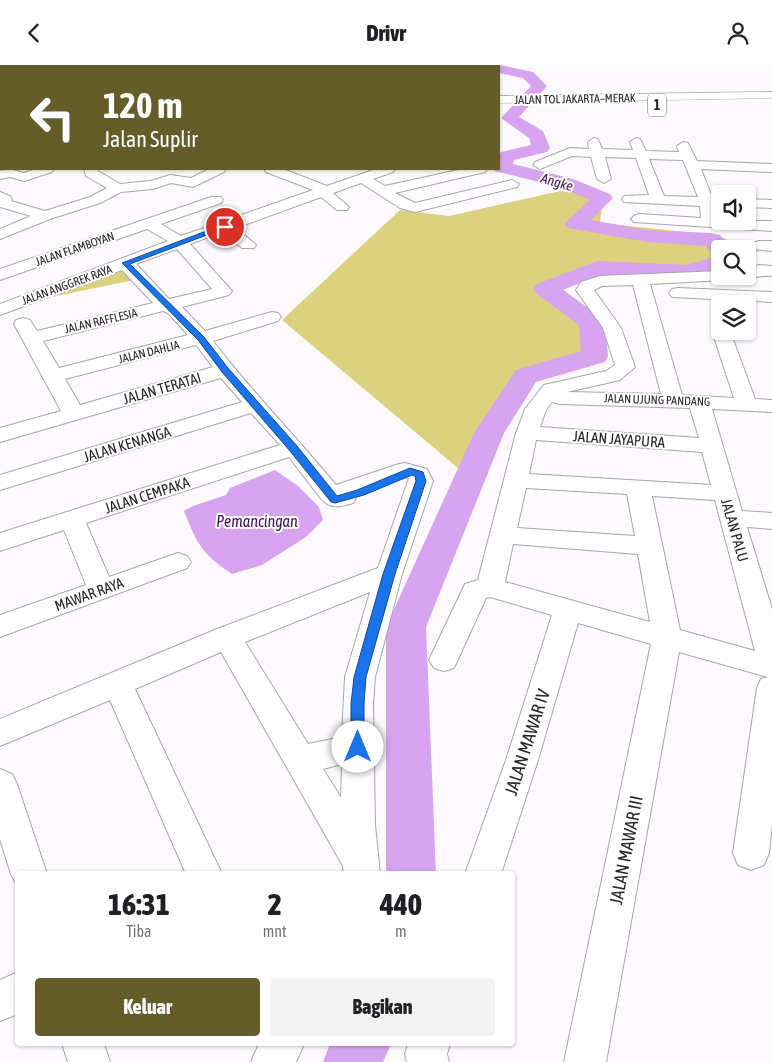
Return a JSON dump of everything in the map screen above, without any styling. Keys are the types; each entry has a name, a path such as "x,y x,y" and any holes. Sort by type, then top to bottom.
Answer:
{"highway":[{"name":"JALAN TOL JAKARTA–MERAK","path":"500,100 772,95"},
{"name":"JALAN TOL JAKARTA–MERAK","path":"500,107 772,103"}],"street":[{"path":"595,147 604,179"},
{"path":"540,165 568,152 595,147 639,148 772,168"},
{"path":"639,148 658,200"},
{"path":"688,156 711,197"},
{"path":"3,170 24,177 44,170"},
{"path":"91,170 91,173 118,188"},
{"path":"216,200 156,228 58,268 39,261 6,239 45,216 95,200 118,188 153,185 172,179 192,183 217,170"},
{"path":"273,175 290,175 305,170"},
{"name":"JALAN ANGGREK RAYA","path":"4,306 385,170"},
{"path":"384,191 477,170"},
{"path":"361,177 405,205 417,208 512,184 483,170"},
{"path":"290,175 326,190 325,194 342,207"},
{"path":"701,182 719,183"},
{"path":"0,196 5,199 0,201 2,203 45,216"},
{"path":"629,199 711,202"},
{"path":"756,203 772,204"},
{"path":"275,209 288,220"},
{"path":"710,223 711,218"},
{"path":"638,219 772,226"},
{"path":"225,227 248,245"},
{"path":"156,228 180,242"},
{"name":"JALAN RAFFLESIA","path":"32,338 220,293 223,290 180,242"},
{"name":"JALAN FLAMBOYAN","path":"0,275 39,261"},
{"path":"125,263 166,306 174,309 201,338 225,370 294,449 332,497 360,493 404,476 410,471 419,474 421,481 389,574 360,677 358,747 361,867"},
{"path":"756,271 772,271"},
{"path":"642,285 711,277"},
{"path":"490,587 527,433 536,409 551,389 555,387 613,376 625,367 619,340 605,315 585,290 587,286 600,281 721,295"},
{"path":"642,285 673,400"},
{"path":"707,294 711,305"},
{"path":"756,298 771,299"},
{"path":"4,306 32,338 74,414"},
{"name":"JALAN DAHLIA","path":"53,376 201,338 272,317"},
{"path":"724,340 747,405"},
{"name":"JALAN TERATAI","path":"0,435 225,370"},
{"path":"613,376 631,399"},
{"name":"JALAN UJUNG PANDANG","path":"542,400 574,397 673,400 772,407"},
{"name":"JALAN PALU","path":"699,401 772,658"},
{"name":"JALAN KENANGA","path":"0,483 255,405"},
{"name":"JALAN JAYAPURA","path":"527,433 712,445"},
{"name":"JALAN CEMPAKA","path":"0,542 294,449"},
{"path":"515,480 724,493"},
{"path":"638,487 667,638"},
{"path":"732,518 772,521"},
{"path":"72,519 101,589"},
{"path":"502,535 650,546"},
{"name":"MAWAR RAYA","path":"0,626 178,562"},
{"path":"0,733 227,637 389,574"},
{"path":"444,659 475,591 490,587 772,667"},
{"name":"JALAN MAWAR IV","path":"484,871 522,760 568,610"},
{"path":"227,637 361,867"},
{"name":"JALAN MAWAR III","path":"585,1062 667,638"},
{"path":"118,684 203,871"},
{"path":"751,853 772,688"},
{"path":"300,760 358,747"},
{"path":"0,784 28,871"},
{"path":"0,1001 15,994"},
{"path":"84,1046 89,1062"},
{"path":"428,1046 426,1054 428,1062"}],"shaded area":[{"path":"578,187 603,196 600,223 714,235 728,240 711,240 711,265 592,269 559,285 609,332 586,354 522,369 471,479 282,320 400,210 449,216"},
{"path":"125,264 139,279 17,304"}],"water":[{"name":"Pemancingan","path":"275,470 298,486 319,507 323,520 306,537 262,565 232,574 207,554 197,540 184,511 226,495 230,488"}],"waterway":[{"name":"Angke","path":"500,69 528,75 540,86 509,118 537,135 541,148 507,156 502,167 566,183 603,198 575,224 647,236 712,240"},
{"path":"411,871 406,627 489,433 526,376 595,356 592,322 545,289 597,268 689,272 711,265"},
{"path":"352,1062 361,1046"}],"route":[{"path":"225,227 125,263 166,306 174,309 201,338 225,370 294,449 335,500 360,493 404,476 410,471 419,474 421,481 389,574 360,677 358,747"}]}
